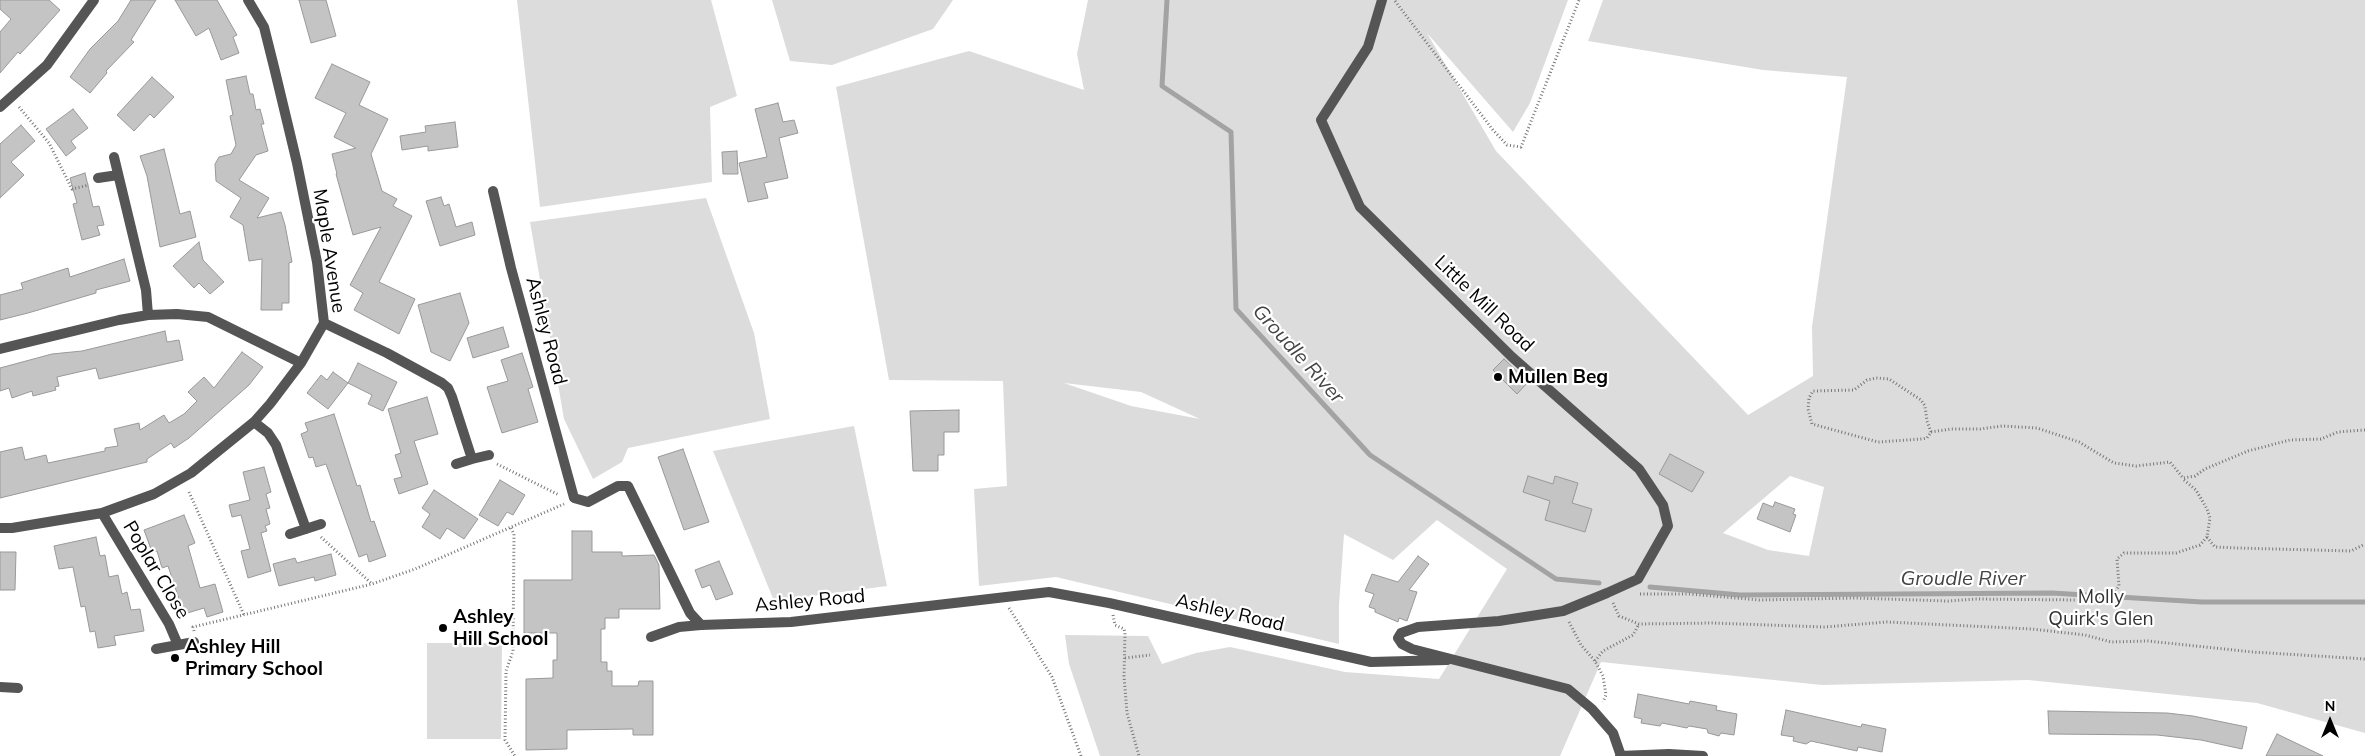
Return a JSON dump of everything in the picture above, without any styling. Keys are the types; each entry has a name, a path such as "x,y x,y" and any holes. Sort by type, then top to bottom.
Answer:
{"street":[{"path":"0,107 47,65 94,0"},
{"name":"Maple Avenue","path":"0,528 12,528 102,513 154,494 191,473 254,422 301,363 324,323 317,262 286,115 264,27 248,0"},
{"name":"Little Mill Road","path":"1382,0 1368,47 1321,120 1360,207 1512,357 1639,469 1663,505 1668,526 1638,579 1607,593 1563,610 1499,621 1418,628 1401,632 1398,638 1402,644 1447,660"},
{"path":"114,157 146,290 148,315"},
{"path":"98,178 118,175"},
{"name":"Ashley Road","path":"493,191 511,268 572,499"},
{"path":"0,349 79,328 148,315 177,314 208,317 301,363"},
{"path":"324,323 387,353 448,388 472,459"},
{"path":"254,422 268,433 276,445 306,529"},
{"path":"456,464 489,455"},
{"path":"572,499 588,502 618,486 628,486 690,613 701,626"},
{"name":"Poplar Close","path":"102,513 169,624 178,645"},
{"path":"290,534 321,524"},
{"name":"Ashley Road","path":"651,637 679,627 791,622 1049,592 1118,605 1371,662 1447,660"},
{"name":"Poplar Close","path":"156,649 194,642"},
{"path":"1447,660 1568,689 1592,709 1613,734 1620,756 1669,754 1702,756"},
{"path":"0,687 18,688"}],"path":[{"path":"1394,0 1493,130 1507,145 1521,147 1579,0"},
{"path":"11,97 49,143 72,190 96,183 98,178"},
{"path":"1876,378 1889,379 1898,383 1925,406 1931,432 1927,438 1922,439 1878,442 1825,430 1812,424 1808,410 1809,398 1813,390 1854,390 1868,380 1876,378"},
{"path":"1931,432 2002,426 2037,428 2078,442 2114,463 2136,466 2170,462 2196,490 2206,509 2210,518 2207,538 2200,545 2176,553 2124,553 2116,559 2119,586 2115,592 2102,594"},
{"path":"2183,478 2195,476 2205,469 2248,451 2290,440 2321,439 2338,432 2365,430"},
{"path":"489,455 494,463 572,499"},
{"path":"189,492 244,615"},
{"path":"194,642 193,627 372,584 415,569 511,528 572,499"},
{"path":"511,528 514,534 513,651 506,671 505,740 515,756"},
{"path":"306,529 318,534 372,584"},
{"path":"2207,538 2215,547 2237,548 2351,551 2365,544"},
{"path":"1607,593 1619,616 1639,624 1712,623 1824,627 1887,622 2032,629 2085,635 2111,642 2148,641 2253,652 2365,659"},
{"path":"1632,594 1689,594 1759,600 1855,598 1948,601 1975,599 2079,600 2093,598"},
{"path":"1002,597 1052,676 1081,756"},
{"path":"1118,605 1113,619 1115,626 1124,629 1124,676 1127,713 1139,756"},
{"path":"1563,610 1581,645 1596,661 1603,676 1606,695"},
{"path":"1596,661 1603,651 1633,635 1639,624"},
{"path":"1125,658 1150,655"}],"green space":[{"path":"517,0 711,0 737,96 710,107 712,182 540,207"},
{"path":"772,0 953,0 933,29 832,65 790,61"},
{"name":"Molly Quirk's Glen","path":"1088,0 1568,0 1530,103 1513,132 1427,33 1496,151 1748,415 1813,376 1812,327 1847,77 1763,70 1588,41 1603,0 2365,0 2365,733 2257,703 2028,680 1822,685 1601,662 1560,756 1100,756 1069,664 1065,635 1148,636 1162,664 1196,653 1230,647 1345,672 1439,679 1507,569 1437,520 1393,560 1344,534 1339,605 1339,644 1056,577 979,586 974,489 1007,486 1003,381 889,380 836,87 969,51 1084,90 1077,54","holes":["1064,383 1141,392 1200,419 1131,406","1790,476 1824,487 1809,556 1768,550 1723,533"]},
{"path":"706,198 754,333 770,419 628,448 622,462 593,479 564,419 530,222"},
{"path":"854,426 887,586 774,601 713,451"},
{"path":"427,643 502,643 501,739 427,739"}],"building":[{"path":"0,0 49,0 60,10 0,73 0,32 11,19 0,9"},
{"path":"131,0 156,0 131,40 134,42 106,71 107,73 90,93 70,77 90,49 118,21"},
{"path":"175,0 217,0 237,35 233,37 239,53 221,60 209,28 196,36"},
{"path":"299,0 326,0 336,36 311,43"},
{"path":"332,64 370,82 359,105 388,119 371,154 382,191 397,199 393,206 412,216 379,282 415,299 399,334 354,310 363,293 350,285 381,227 353,235 332,154 356,148 334,137 346,113 315,98"},
{"path":"246,76 250,94 253,94 256,110 260,109 264,124 261,124 268,151 256,155 239,180 269,198 257,218 281,212 292,262 289,263 289,303 282,303 282,310 261,310 262,259 249,261 243,225 230,217 241,198 216,181 215,164 219,157 231,154 236,145 230,116 233,115 226,80"},
{"path":"152,77 174,97 154,118 150,114 134,131 117,115"},
{"path":"778,103 783,122 794,120 798,133 779,138 788,178 764,183 768,198 748,202 739,163 767,157 755,109"},
{"path":"73,109 88,128 71,141 76,148 66,156 46,129"},
{"path":"455,122 458,147 428,151 428,146 402,150 400,136 426,132 425,126"},
{"path":"21,125 35,141 11,162 24,175 0,198 0,144"},
{"path":"164,149 180,214 190,211 196,237 160,247 147,176 140,156"},
{"path":"737,151 738,174 723,174 722,152"},
{"path":"85,173 93,207 99,206 104,225 97,226 100,235 82,240 73,204 77,203 70,178"},
{"path":"441,197 444,206 449,204 456,227 472,222 475,235 440,246 426,201"},
{"path":"199,242 203,260 224,282 210,294 199,283 194,288 173,266"},
{"path":"124,259 130,281 96,290 96,293 0,320 0,295 23,289 21,283 68,268 70,277"},
{"path":"460,293 469,323 450,361 431,352 418,305"},
{"path":"503,327 509,347 473,358 467,338"},
{"path":"165,331 167,342 179,340 183,360 99,379 96,368 57,377 59,386 55,387 56,390 33,396 32,391 12,398 9,388 0,391 0,368 52,354 82,351"},
{"path":"242,352 263,367 249,385 189,438 174,448 171,443 147,459 147,462 0,498 0,452 22,447 25,460 46,455 48,463 105,451 105,448 118,446 114,429 139,423 140,430 164,415 169,423 184,414 197,401 188,392 204,377 214,388"},
{"path":"522,353 533,387 528,389 538,422 502,433 487,387 508,381 501,360"},
{"path":"1504,359 1528,382 1517,394 1493,370"},
{"path":"358,363 397,382 383,411 368,404 372,395 348,383"},
{"path":"333,372 348,383 328,409 307,393 321,375 327,380"},
{"path":"427,397 438,434 414,441 428,484 399,494 394,479 402,477 395,455 401,453 388,409"},
{"path":"959,410 959,432 944,432 944,455 938,455 938,471 913,471 910,411"},
{"path":"334,414 357,486 360,485 371,522 374,521 386,556 369,562 367,554 359,557 326,464 316,467 313,457 309,458 301,434 308,431 305,423"},
{"path":"683,449 709,522 684,530 658,457"},
{"path":"1670,454 1704,472 1692,492 1659,474"},
{"path":"264,467 271,492 266,494 270,508 266,509 270,524 265,526 267,531 261,533 271,571 248,578 241,551 250,549 241,515 232,517 229,505 250,500 243,472"},
{"path":"1528,476 1553,484 1555,476 1578,483 1572,503 1592,509 1585,532 1545,520 1550,501 1523,492"},
{"path":"500,480 525,495 513,515 507,512 498,526 479,515"},
{"path":"434,490 478,519 464,539 447,528 440,539 422,527 430,514 422,508"},
{"path":"1775,502 1795,509 1793,514 1796,515 1790,532 1757,519 1763,503 1773,507"},
{"path":"184,515 195,543 188,546 200,588 215,584 223,612 207,617 204,608 184,614 168,566 162,568 157,551 152,552 144,530"},
{"path":"572,531 592,531 592,552 622,552 622,556 654,555 659,565 660,609 619,609 619,618 605,618 605,629 601,629 601,662 607,662 607,671 612,671 612,686 638,686 639,681 653,681 653,735 633,735 633,729 567,730 567,749 526,750 526,679 553,678 553,660 557,660 557,633 524,633 524,580 572,580"},
{"path":"96,537 100,556 105,555 109,577 118,575 122,594 127,592 131,610 140,609 144,631 114,636 116,645 98,648 95,631 90,632 85,606 81,607 73,567 59,569 54,546"},
{"path":"0,552 16,552 15,590 0,590"},
{"path":"331,554 336,575 315,581 314,577 279,586 273,564 295,558 297,563"},
{"path":"1418,556 1429,564 1409,590 1417,592 1407,621 1399,618 1398,622 1375,612 1375,609 1369,607 1374,594 1365,591 1372,574 1398,582"},
{"path":"719,561 733,594 716,600 710,585 702,588 695,570"},
{"path":"1638,694 1689,704 1690,701 1717,706 1716,710 1737,714 1734,735 1721,733 1719,736 1708,733 1707,729 1689,726 1687,728 1662,723 1660,726 1641,723 1642,719 1634,717"},
{"path":"1786,710 1861,727 1862,724 1886,729 1882,752 1858,747 1857,751 1811,741 1806,744 1793,741 1794,737 1781,735"},
{"path":"2048,711 2167,713 2193,716 2247,727 2242,749 2201,740 2157,735 2049,734"},
{"path":"2277,734 2323,756 2266,756"}],"waterway":[{"name":"Groudle River","path":"1167,0 1162,86 1231,132 1236,309 1370,455 1556,579 1599,583"},
{"name":"Groudle River","path":"1650,587 1740,595 2052,593 2202,602 2365,602"}],"place":[{"name":"Mullen Beg","path":"1498,377"},
{"name":"Ashley Hill School","path":"443,628"},
{"name":"Ashley Hill Primary School","path":"175,658"}]}
